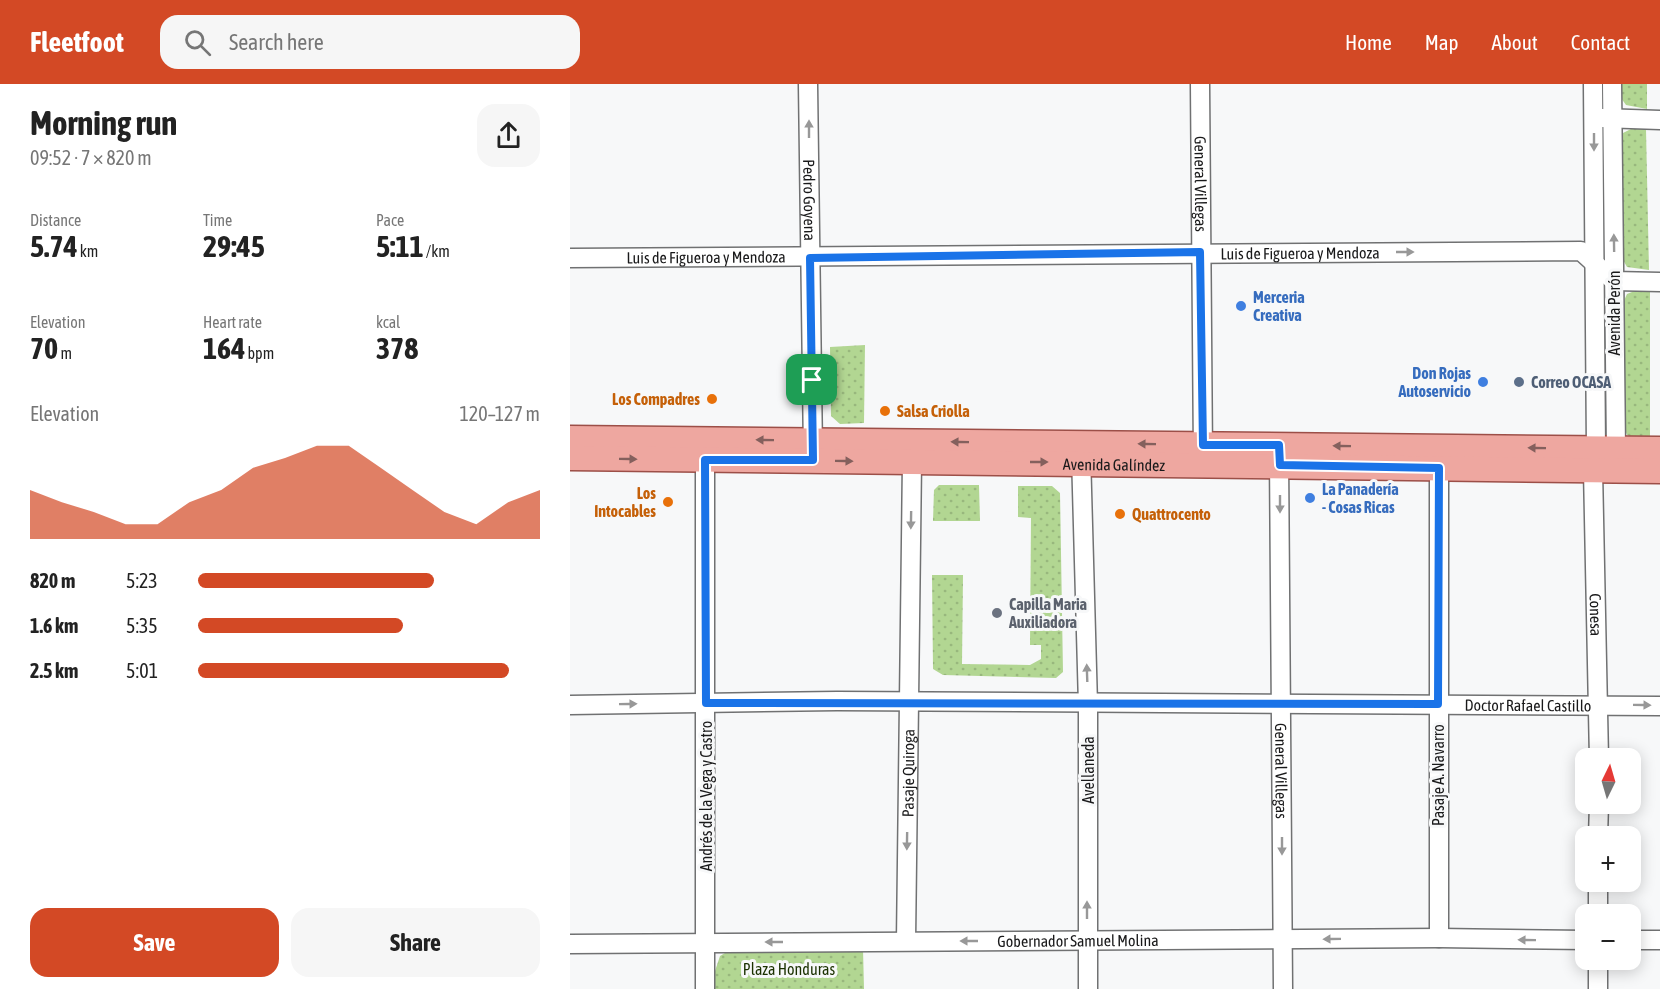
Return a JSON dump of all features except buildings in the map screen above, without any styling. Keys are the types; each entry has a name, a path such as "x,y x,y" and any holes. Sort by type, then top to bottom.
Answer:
{"main road":[{"name":"Avenida Galíndez","path":"570,438 813,450 1203,455 1602,456 1660,471"},
{"name":"Avenida Galíndez","path":"1279,455 1439,468 1602,456 1660,449"},
{"name":"Avenida Galíndez","path":"570,458 705,460 813,450 912,461 1081,453"}],"street":[{"name":"Pedro Goyena","path":"808,84 813,450"},
{"name":"General Villegas","path":"1200,84 1203,455"},
{"name":"Avenida Perón","path":"1593,84 1594,264 1602,456"},
{"name":"Avenida Perón","path":"1602,456 1614,281 1612,84"},
{"path":"1593,118 1660,120"},
{"name":"Luis de Figueroa y Mendoza","path":"570,258 1581,251 1614,281"},
{"path":"1614,281 1660,282"},
{"name":"Avellaneda","path":"1081,453 1088,705 1088,989"},
{"name":"General Villegas","path":"1279,455 1283,989"},
{"name":"Conesa","path":"1599,748 1602,456"},
{"name":"Andrés de la Vega y Castro","path":"705,460 705,989"},
{"name":"Pasaje Quiroga","path":"906,941 912,461"},
{"name":"Pasaje A. Navarro","path":"1439,468 1439,939"},
{"name":"Doctor Rafael Castillo","path":"570,705 909,702 1088,705 1599,704 1660,706"},
{"name":"Gobernador Samuel Molina","path":"570,944 1575,940"},
{"path":"1641,940 1660,940"},
{"path":"1598,970 1598,989"}],"green space":[{"path":"1621,84 1647,84 1647,109 1626,105 1621,98"},
{"path":"1633,128 1646,129 1649,270 1627,267 1623,260 1620,141 1623,133"},
{"path":"1637,290 1650,290 1650,440 1639,440 1627,435 1624,427 1622,305 1627,294"},
{"path":"865,345 864,423 840,424 831,416 830,347"},
{"path":"939,485 979,485 980,521 933,521 934,490"},
{"path":"1018,486 1052,486 1060,493 1063,672 1056,678 943,675 933,669 932,575 963,575 962,664 1030,665 1041,659 1041,645 1030,645 1031,518 1018,517"},
{"name":"Plaza Honduras","path":"863,949 864,989 715,989 715,971 720,956 730,950"}],"place":[{"name":"Merceria Creativa","path":"1241,306"},
{"name":"Don Rojas Autoservicio","path":"1483,382"},
{"name":"Correo OCASA","path":"1519,382"},
{"name":"Los Compadres","path":"712,399"},
{"name":"Salsa Criolla","path":"885,411"},
{"name":"La Panadería - Cosas Ricas","path":"1310,498"},
{"name":"Los Intocables","path":"668,502"},
{"name":"Quattrocento","path":"1120,514"},
{"name":"Capilla Maria Auxiliadora","path":"997,613"}],"route":[{"path":"1200,252 1203,445 1279,445 1280,465 1439,468 1438,704 1088,705 837,701 706,703 705,460 813,460 812,380 810,258 1200,252"}]}
